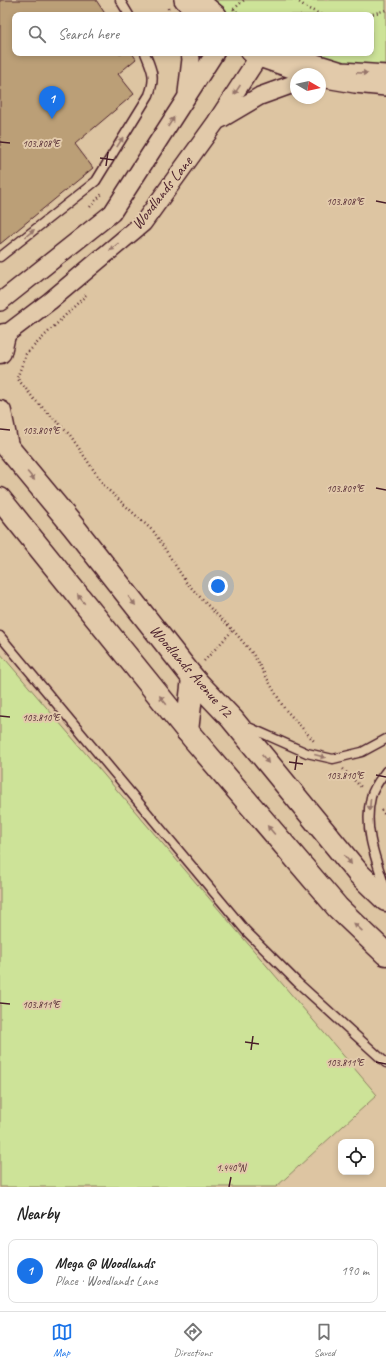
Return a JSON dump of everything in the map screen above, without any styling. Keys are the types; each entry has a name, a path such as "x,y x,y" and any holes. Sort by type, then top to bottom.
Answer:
{"main road":[{"path":"0,412 3,442"},
{"name":"Woodlands Avenue 12","path":"3,442 73,526 193,678 232,719 359,874 386,900"},
{"path":"0,499 187,731 338,908 386,954"},
{"path":"187,731 193,678"}],"street":[{"path":"177,0 181,12"},
{"path":"183,0 195,12"},
{"path":"200,0 214,12"},
{"path":"186,97 190,56"},
{"name":"Woodlands Lane","path":"0,302 112,214 213,56"},
{"name":"Woodlands Lane","path":"2,342 143,223 216,122 256,56"},
{"path":"260,56 291,68"},
{"path":"294,56 342,71 386,74"},
{"path":"326,79 386,87"},
{"path":"216,122 260,96 290,85"}],"lane":[{"path":"120,0 127,12"},
{"path":"0,257 96,181 149,95 154,83 154,75 146,56"},
{"path":"0,636 246,931 297,982 386,1063"},
{"path":"232,719 307,753 333,759 362,752 386,739"},
{"path":"386,771 371,796 368,819 369,837 386,890"}],"path":[{"path":"234,10 244,0"},
{"path":"296,0 316,12"},
{"path":"374,14 386,10"},
{"path":"17,378 34,399 70,435 105,487 154,532 186,582 212,611 233,630 253,654 284,708 315,742 371,796 386,816"}],"green space":[{"path":"212,0 386,0 386,64 345,63 314,56 374,56 374,12 224,12 219,9"},
{"path":"0,653 377,1095 276,1187 0,1187"}],"building":[{"path":"0,0 96,0 104,12 12,12 12,56 134,56 136,59 118,74 134,94 75,144 93,168 0,244"}],"place":[{"name":"Mega @ Woodlands","path":"52,119"}]}
